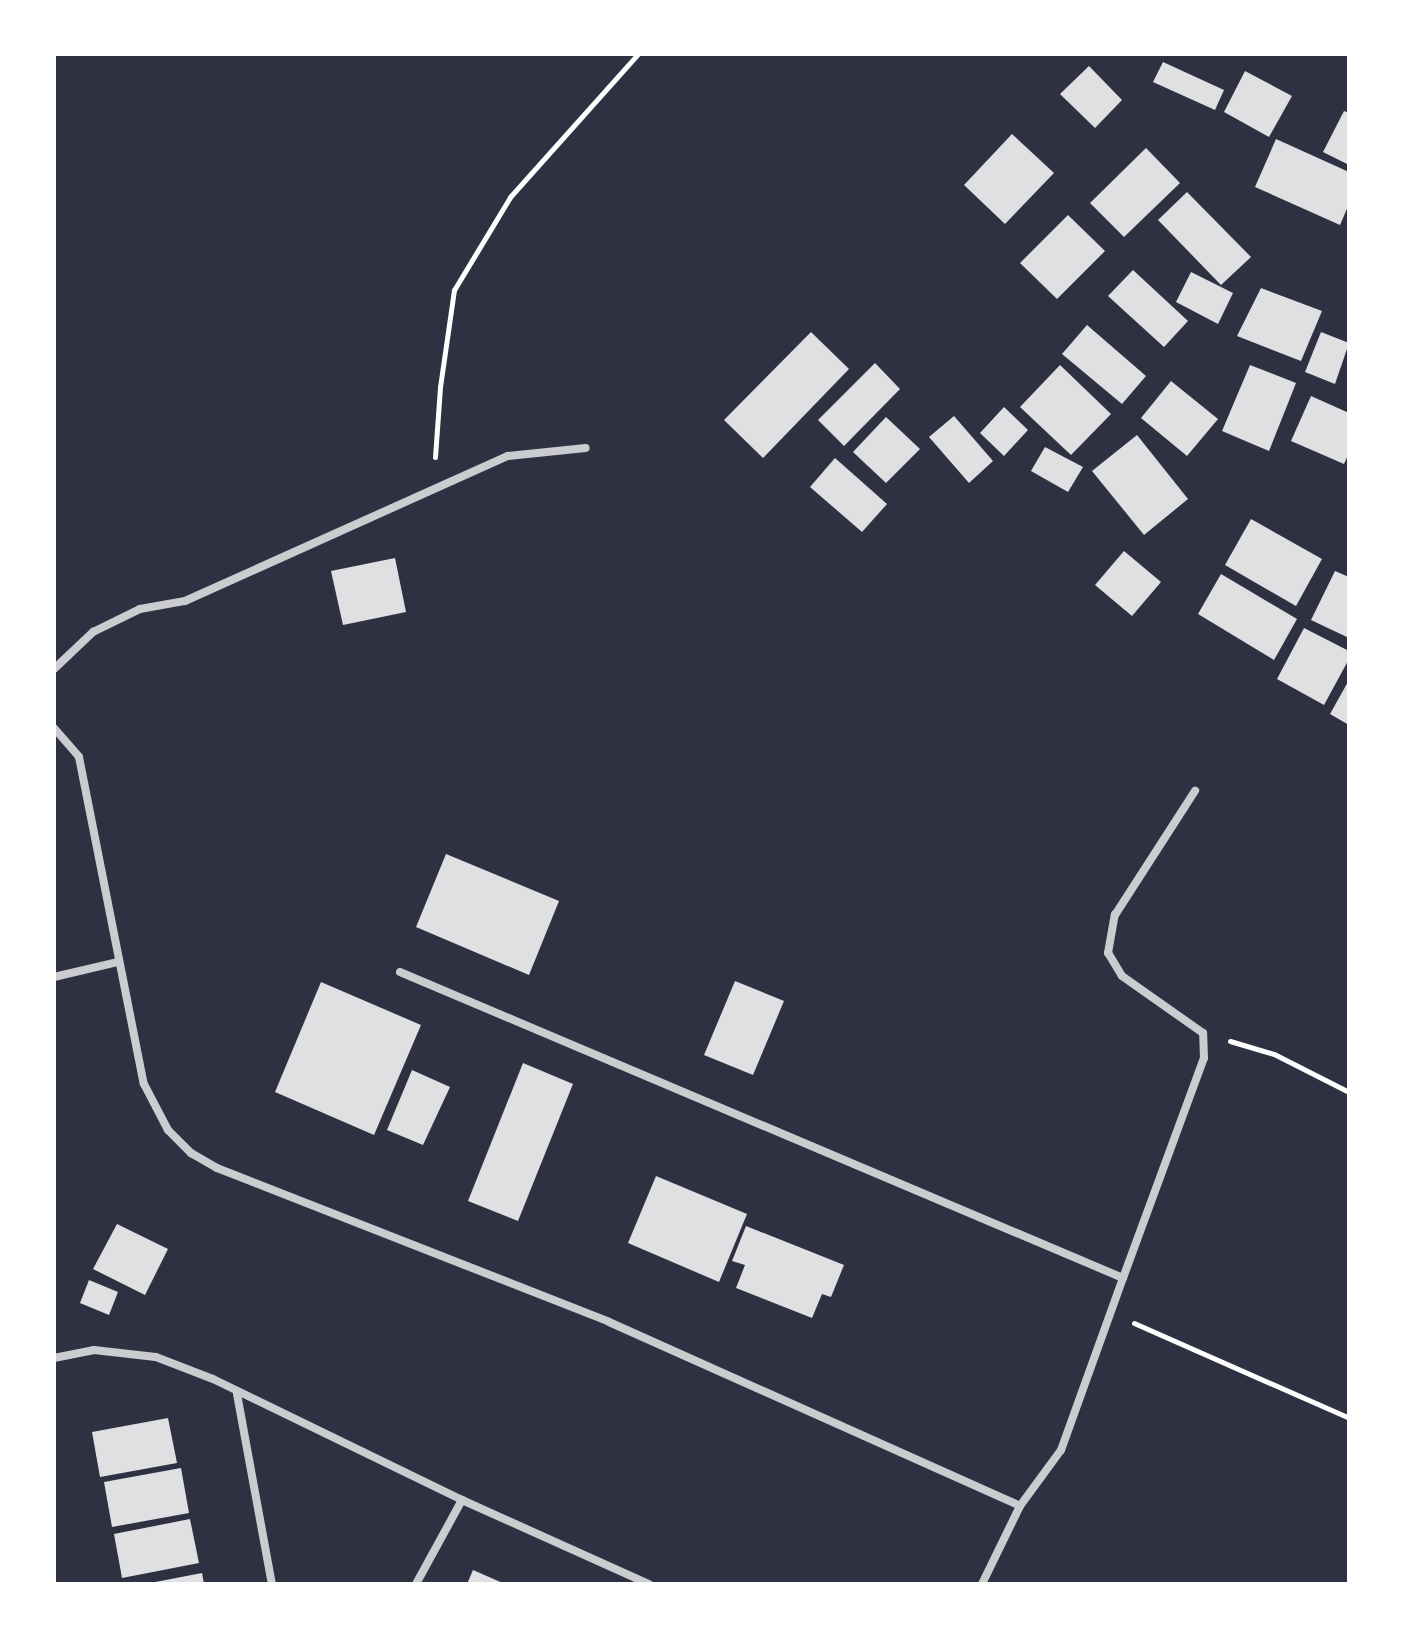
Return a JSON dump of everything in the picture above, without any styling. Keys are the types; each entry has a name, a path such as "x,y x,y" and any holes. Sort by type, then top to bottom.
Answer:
{"street":[{"path":"54,669 93,632 140,609 185,601 508,456 586,448"},
{"path":"54,728 79,757 144,1084 168,1130 191,1153 217,1168 609,1322 1020,1506"},
{"path":"982,1584 1020,1506 1061,1450 1204,1058 1203,1033 1122,976 1108,953 1115,915 1195,791"},
{"path":"54,977 118,962"},
{"path":"400,972 1123,1278"},
{"path":"54,1358 94,1350 156,1357 213,1379 237,1394 462,1500 649,1584"},
{"path":"237,1394 272,1584"},
{"path":"416,1584 462,1500"}],"path":[{"path":"433,490 440,387 454,290 510,197 638,54"},
{"path":"1203,1033 1274,1054 1349,1092"},
{"path":"1109,1312 1349,1418"}],"building":[{"path":"1163,62 1224,90 1215,110 1153,82"},
{"path":"1089,66 1122,100 1095,128 1060,94"},
{"path":"1245,71 1292,96 1269,137 1224,112"},
{"path":"1344,111 1349,113 1349,165 1323,152"},
{"path":"1012,134 1054,173 1005,224 964,185"},
{"path":"1276,139 1349,172 1349,204 1340,225 1255,187"},
{"path":"1146,148 1180,183 1124,237 1090,203"},
{"path":"1187,192 1251,257 1221,285 1158,220"},
{"path":"1068,215 1105,251 1057,299 1020,263"},
{"path":"1133,270 1188,321 1164,347 1108,296"},
{"path":"1191,272 1233,293 1218,324 1176,302"},
{"path":"1261,288 1322,311 1301,361 1237,336"},
{"path":"1087,325 1146,376 1122,404 1062,354"},
{"path":"811,332 849,369 763,458 724,420"},
{"path":"1321,332 1349,343 1335,384 1305,372"},
{"path":"875,363 900,389 844,446 818,420"},
{"path":"1060,365 1111,414 1071,455 1020,407"},
{"path":"1250,365 1296,383 1269,451 1222,431"},
{"path":"1171,381 1218,419 1187,456 1141,418"},
{"path":"1311,396 1349,413 1349,453 1344,464 1291,441"},
{"path":"1004,407 1028,430 1004,456 980,433"},
{"path":"954,416 993,461 969,483 929,437"},
{"path":"886,417 920,449 886,483 853,452"},
{"path":"1137,435 1188,499 1144,535 1092,471"},
{"path":"1045,447 1083,467 1068,492 1031,471"},
{"path":"835,458 887,504 862,532 810,487"},
{"path":"1251,519 1322,559 1296,606 1225,565"},
{"path":"1124,551 1161,582 1132,616 1095,585"},
{"path":"395,558 406,612 343,625 331,571"},
{"path":"1335,571 1349,577 1349,638 1311,620"},
{"path":"1221,574 1297,619 1274,660 1198,614"},
{"path":"1304,628 1349,651 1349,659 1324,705 1277,679"},
{"path":"1349,680 1349,725 1330,714"},
{"path":"446,854 559,901 529,975 416,927"},
{"path":"735,981 784,1001 753,1075 704,1055"},
{"path":"321,982 421,1025 374,1135 275,1092"},
{"path":"523,1063 573,1084 518,1221 468,1201"},
{"path":"412,1070 450,1087 423,1145 387,1130"},
{"path":"656,1176 747,1214 719,1282 628,1243"},
{"path":"117,1224 168,1249 145,1295 93,1269"},
{"path":"746,1226 844,1265 831,1297 822,1294 812,1318 736,1288 745,1265 732,1261"},
{"path":"89,1280 118,1292 109,1315 80,1303"},
{"path":"168,1418 177,1463 100,1477 92,1432"},
{"path":"181,1468 189,1513 112,1527 104,1482"},
{"path":"190,1519 199,1563 122,1578 114,1534"},
{"path":"473,1570 505,1584 467,1584"},
{"path":"202,1573 204,1584 150,1584 150,1583"}]}
